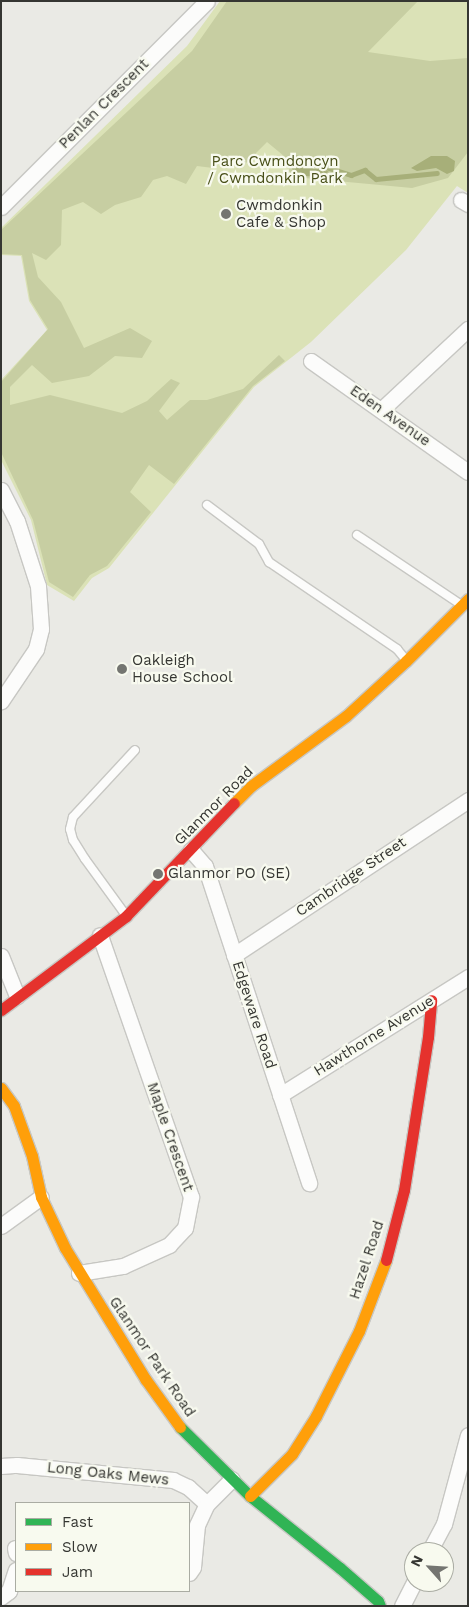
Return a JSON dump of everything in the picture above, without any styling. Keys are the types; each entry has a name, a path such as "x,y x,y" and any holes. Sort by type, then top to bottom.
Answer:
{"street":[{"name":"Penlan Crescent","path":"1,207 207,1"},
{"path":"382,410 468,329"},
{"name":"Eden Avenue","path":"311,361 468,472"},
{"path":"1,490 17,521 38,586 42,628 36,649 1,701"},
{"name":"Glanmor Road","path":"1,1010 17,996 126,916 251,786 346,716 406,661 465,602"},
{"name":"Cambridge Street","path":"234,955 468,800"},
{"name":"Edgeware Road","path":"191,850 205,866 309,1183"},
{"name":"Maple Crescent","path":"79,1273 123,1266 169,1245 185,1228 191,1197 100,935"},
{"path":"1,956 17,996"},
{"name":"Hawthorne Avenue","path":"280,1095 468,977"},
{"name":"Hazel Road","path":"250,1496 292,1454 316,1416 359,1331 386,1259 404,1190 428,1037 431,1000"},
{"name":"Glanmor Park Road","path":"1,1088 14,1106 32,1156 41,1197 79,1273 146,1380 182,1429 232,1479 250,1496 340,1568 378,1601 380,1606"},
{"path":"1,1226 41,1197"},
{"path":"434,1542 444,1524 468,1435"},
{"name":"Long Oaks Mews","path":"1,1466 17,1465 172,1480 188,1487 207,1504"},
{"path":"190,1572 193,1567 197,1525 207,1504 232,1479"},
{"path":"1,1597 9,1591 15,1573"},
{"path":"402,1606 409,1592"}],"lane":[{"path":"207,505 259,544 269,562 397,649 406,661"},
{"path":"357,535 465,602"},
{"path":"126,916 85,859 73,840 70,829 74,817 135,750"}],"green space":[{"name":"Parc Cwmdoncyn / Cwmdonkin Park","path":"220,1 468,1 468,193 457,186 406,250 311,342 254,387 109,568 92,578 74,601 47,585 31,520 1,460 1,380 47,330 29,301 21,256 1,255 1,228 187,46"}],"shaded area":[{"path":"227,1 418,1 368,52 430,61 468,58 468,152 448,178 412,188 294,177 289,171 290,161 267,142 245,164 220,155 213,168 197,166 186,184 167,176 153,180 141,197 115,205 101,214 83,202 62,210 61,245 46,260 32,253 38,277 61,302 84,348 130,328 152,341 142,358 115,356 89,376 52,383 32,365 10,387 10,405 50,395 122,413 147,401 171,379 180,383 159,411 167,420 190,400 207,400 243,389 279,355 285,361 253,386 174,484 149,465 130,492 151,512 107,566 90,575 73,597 49,582 33,520 1,452 1,382 48,329 30,300 22,255 1,254 1,230 192,51"},
{"path":"431,156 447,156 455,161 454,171 447,174 436,168 417,171 411,168"},
{"path":"293,160 297,160 314,169 324,169 329,172 327,177 301,176 292,169"}],"waterway":[{"path":"294,157 351,175 365,170 376,179 437,173"}],"traffic: fast":[{"path":"180,1427 250,1496 340,1568 378,1601 380,1606"}],"traffic: slow":[{"path":"234,803 251,786 346,716 406,661 468,599"},
{"path":"1,1088 14,1106 32,1156 41,1197 65,1248 146,1380 180,1427"},
{"path":"250,1496 292,1454 316,1416 359,1331 386,1260"}],"traffic: jam":[{"path":"1,1010 126,916 234,803"},
{"path":"386,1260 404,1190 428,1037 431,1000"}],"place":[{"name":"Cwmdonkin Cafe & Shop","path":"226,214"},
{"name":"Oakleigh House School","path":"122,669"},
{"name":"Glanmor PO (SE)","path":"158,874"}]}
